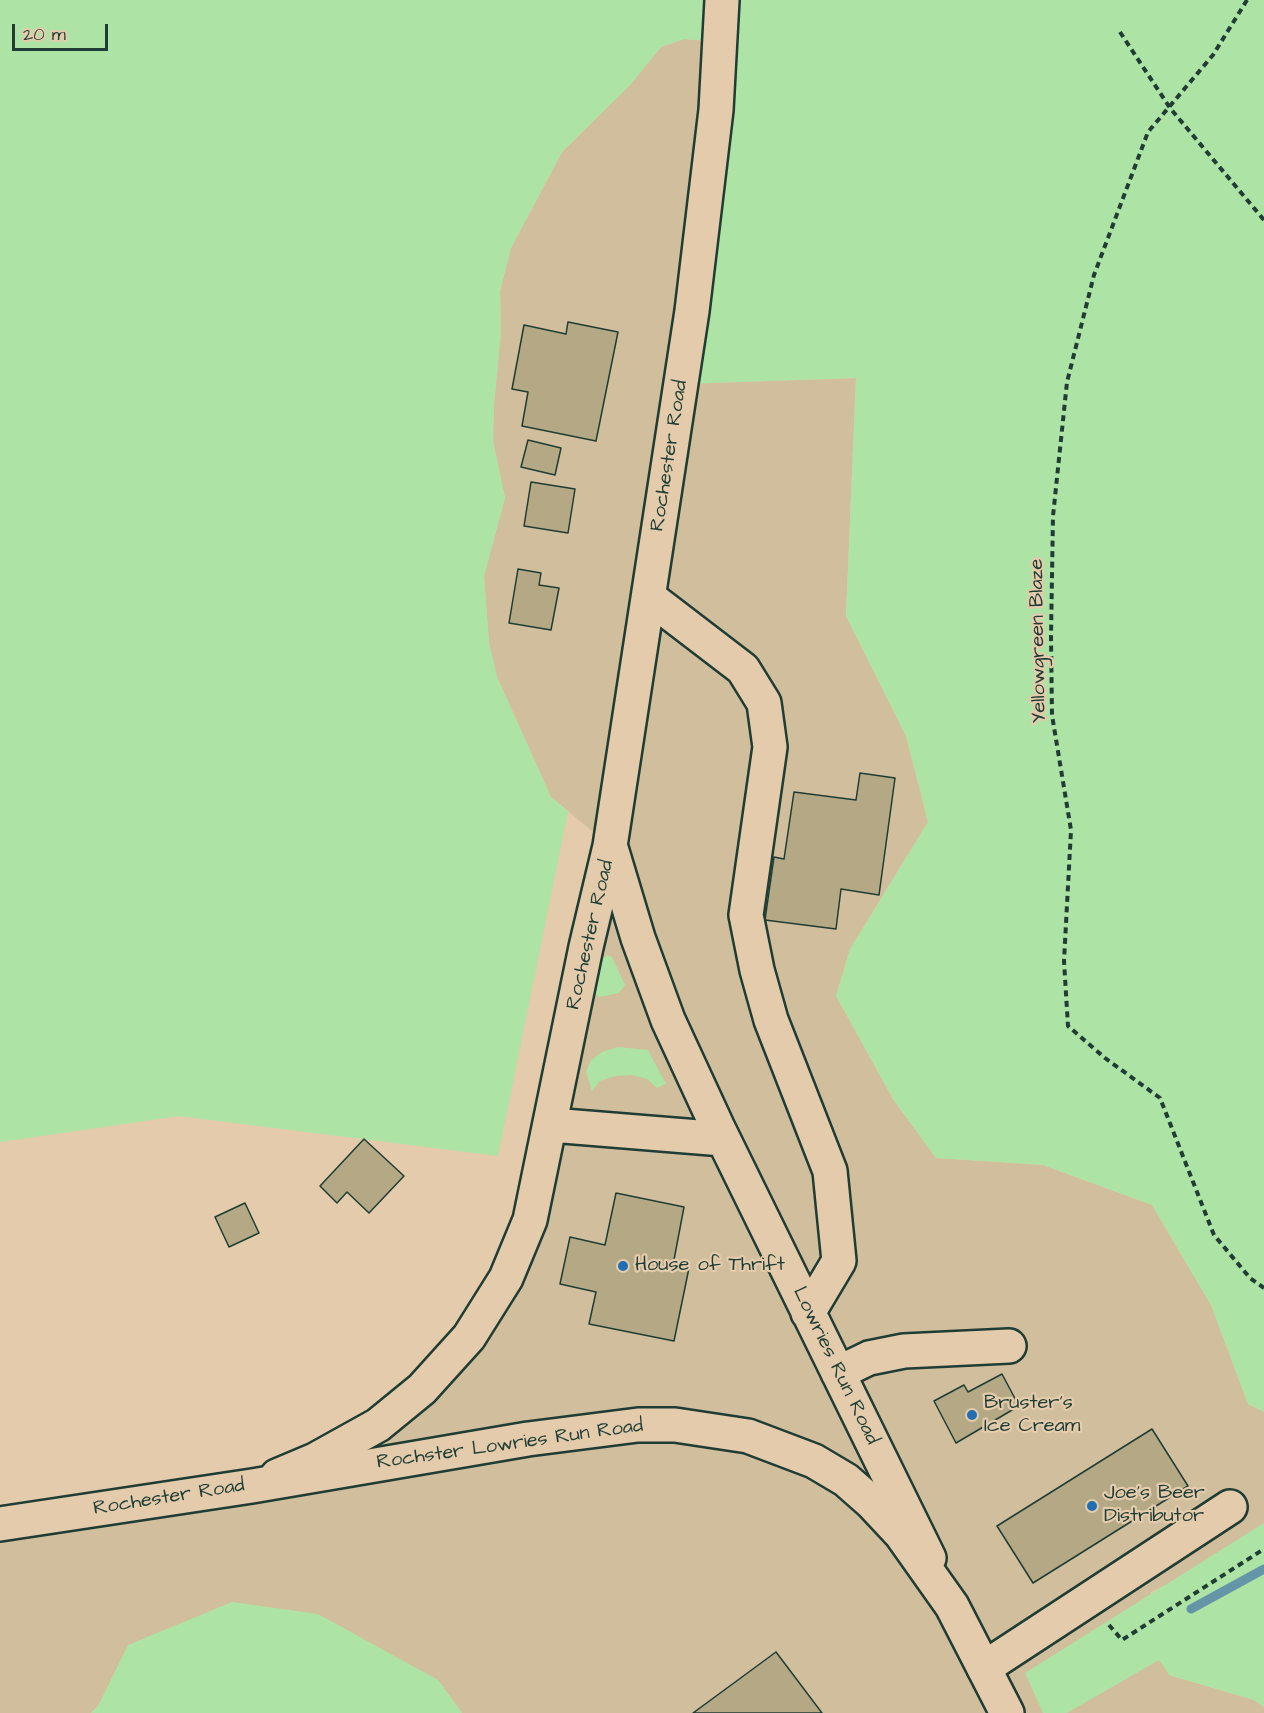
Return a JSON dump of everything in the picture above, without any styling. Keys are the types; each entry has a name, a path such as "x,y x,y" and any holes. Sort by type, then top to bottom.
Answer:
{"street":[{"name":"Rochester Road","path":"0,1524 252,1486 315,1460 378,1425 422,1389 469,1337 506,1278 530,1220 586,947 610,846 693,299 716,110 722,0"},
{"path":"649,597 743,669 764,703 770,747 746,915 771,1020 830,1171 839,1261 808,1313"},
{"name":"Lowries Run Road","path":"610,846 638,938 668,1020 808,1313 1007,1713"},
{"path":"551,1125 723,1139"},
{"path":"838,1373 869,1359 904,1351 1009,1346"},
{"name":"Rochster Lowries Run Road","path":"252,1486 574,1433 638,1425 675,1425 709,1429 748,1436 782,1447 814,1461 846,1480 871,1502 901,1534 952,1605"},
{"path":"984,1668 1230,1507"}],"path":[{"name":"Yellowgreen Blaze","path":"1247,0 1213,55 1148,132 1127,182 1094,275 1067,382 1053,516 1052,715 1071,830 1064,961 1068,1026 1105,1058 1160,1098 1214,1235 1250,1278 1264,1288"},
{"path":"1120,32 1170,108 1264,220"},
{"path":"1089,1600 1122,1640 1264,1549"}],"shaded area":[{"path":"684,39 720,42 682,384 856,378 846,616 906,736 928,822 850,949 836,996 893,1099 936,1158 1043,1165 1152,1205 1211,1305 1248,1404 1264,1412 1264,1538 1151,1592 1169,1675 1254,1700 1264,1707 1264,1713 462,1713 438,1680 98,1706 91,1713 0,1713 0,1524 252,1486 378,1425 506,1278 610,846 551,797 497,677 489,643 484,576 505,498 493,441 501,331 500,291 511,248 562,152 631,84 661,47"}],"green space":[{"path":"0,0 1264,0 1264,1412 1248,1404 1211,1305 1152,1205 1043,1165 936,1158 893,1099 836,996 850,949 928,822 906,736 846,616 856,378 681,384 720,42 684,39 661,47 631,84 562,152 511,248 500,291 501,331 493,441 505,498 484,576 489,643 497,677 551,797 568,811 498,1156 179,1116 0,1142"},
{"path":"607,955 612,957 625,985 619,993 599,997 594,992 600,962"},
{"path":"618,1047 648,1050 666,1084 657,1088 647,1079 632,1075 615,1076 600,1081 592,1091 586,1072 591,1060 602,1052"},
{"path":"1264,1523 1264,1707 1254,1700 1169,1675 1159,1660 1067,1713 1043,1713 1025,1673"},
{"path":"232,1602 318,1614 438,1680 462,1713 91,1713 98,1706 128,1645"}],"building":[{"path":"568,322 618,332 596,441 522,426 528,392 512,389 524,325 566,334"},
{"path":"528,440 561,448 555,475 521,467"},
{"path":"531,482 575,489 568,533 524,526"},
{"path":"518,569 541,573 539,585 559,588 551,630 509,623"},
{"path":"860,773 895,778 879,895 841,889 836,929 765,920 774,857 784,859 794,792 856,800"},
{"path":"364,1139 404,1176 369,1213 347,1192 337,1203 320,1186"},
{"name":"House of Thrift","path":"616,1193 684,1207 673,1265 689,1268 674,1341 589,1324 596,1292 560,1284 570,1237 605,1245"},
{"path":"245,1203 259,1233 229,1247 215,1217"},
{"name":"Bruster's Ice Cream","path":"1002,1374 1019,1406 956,1443 934,1401 964,1385 968,1392"},
{"name":"Joe's Beer Distributor","path":"1152,1429 1188,1486 1033,1583 997,1526"},
{"path":"776,1652 822,1713 693,1713"}],"waterway":[{"path":"1191,1609 1264,1569"}],"place":[{"name":"House of Thrift","path":"623,1266"},
{"name":"Bruster's Ice Cream","path":"972,1415"},
{"name":"Joe's Beer Distributor","path":"1092,1506"}]}
